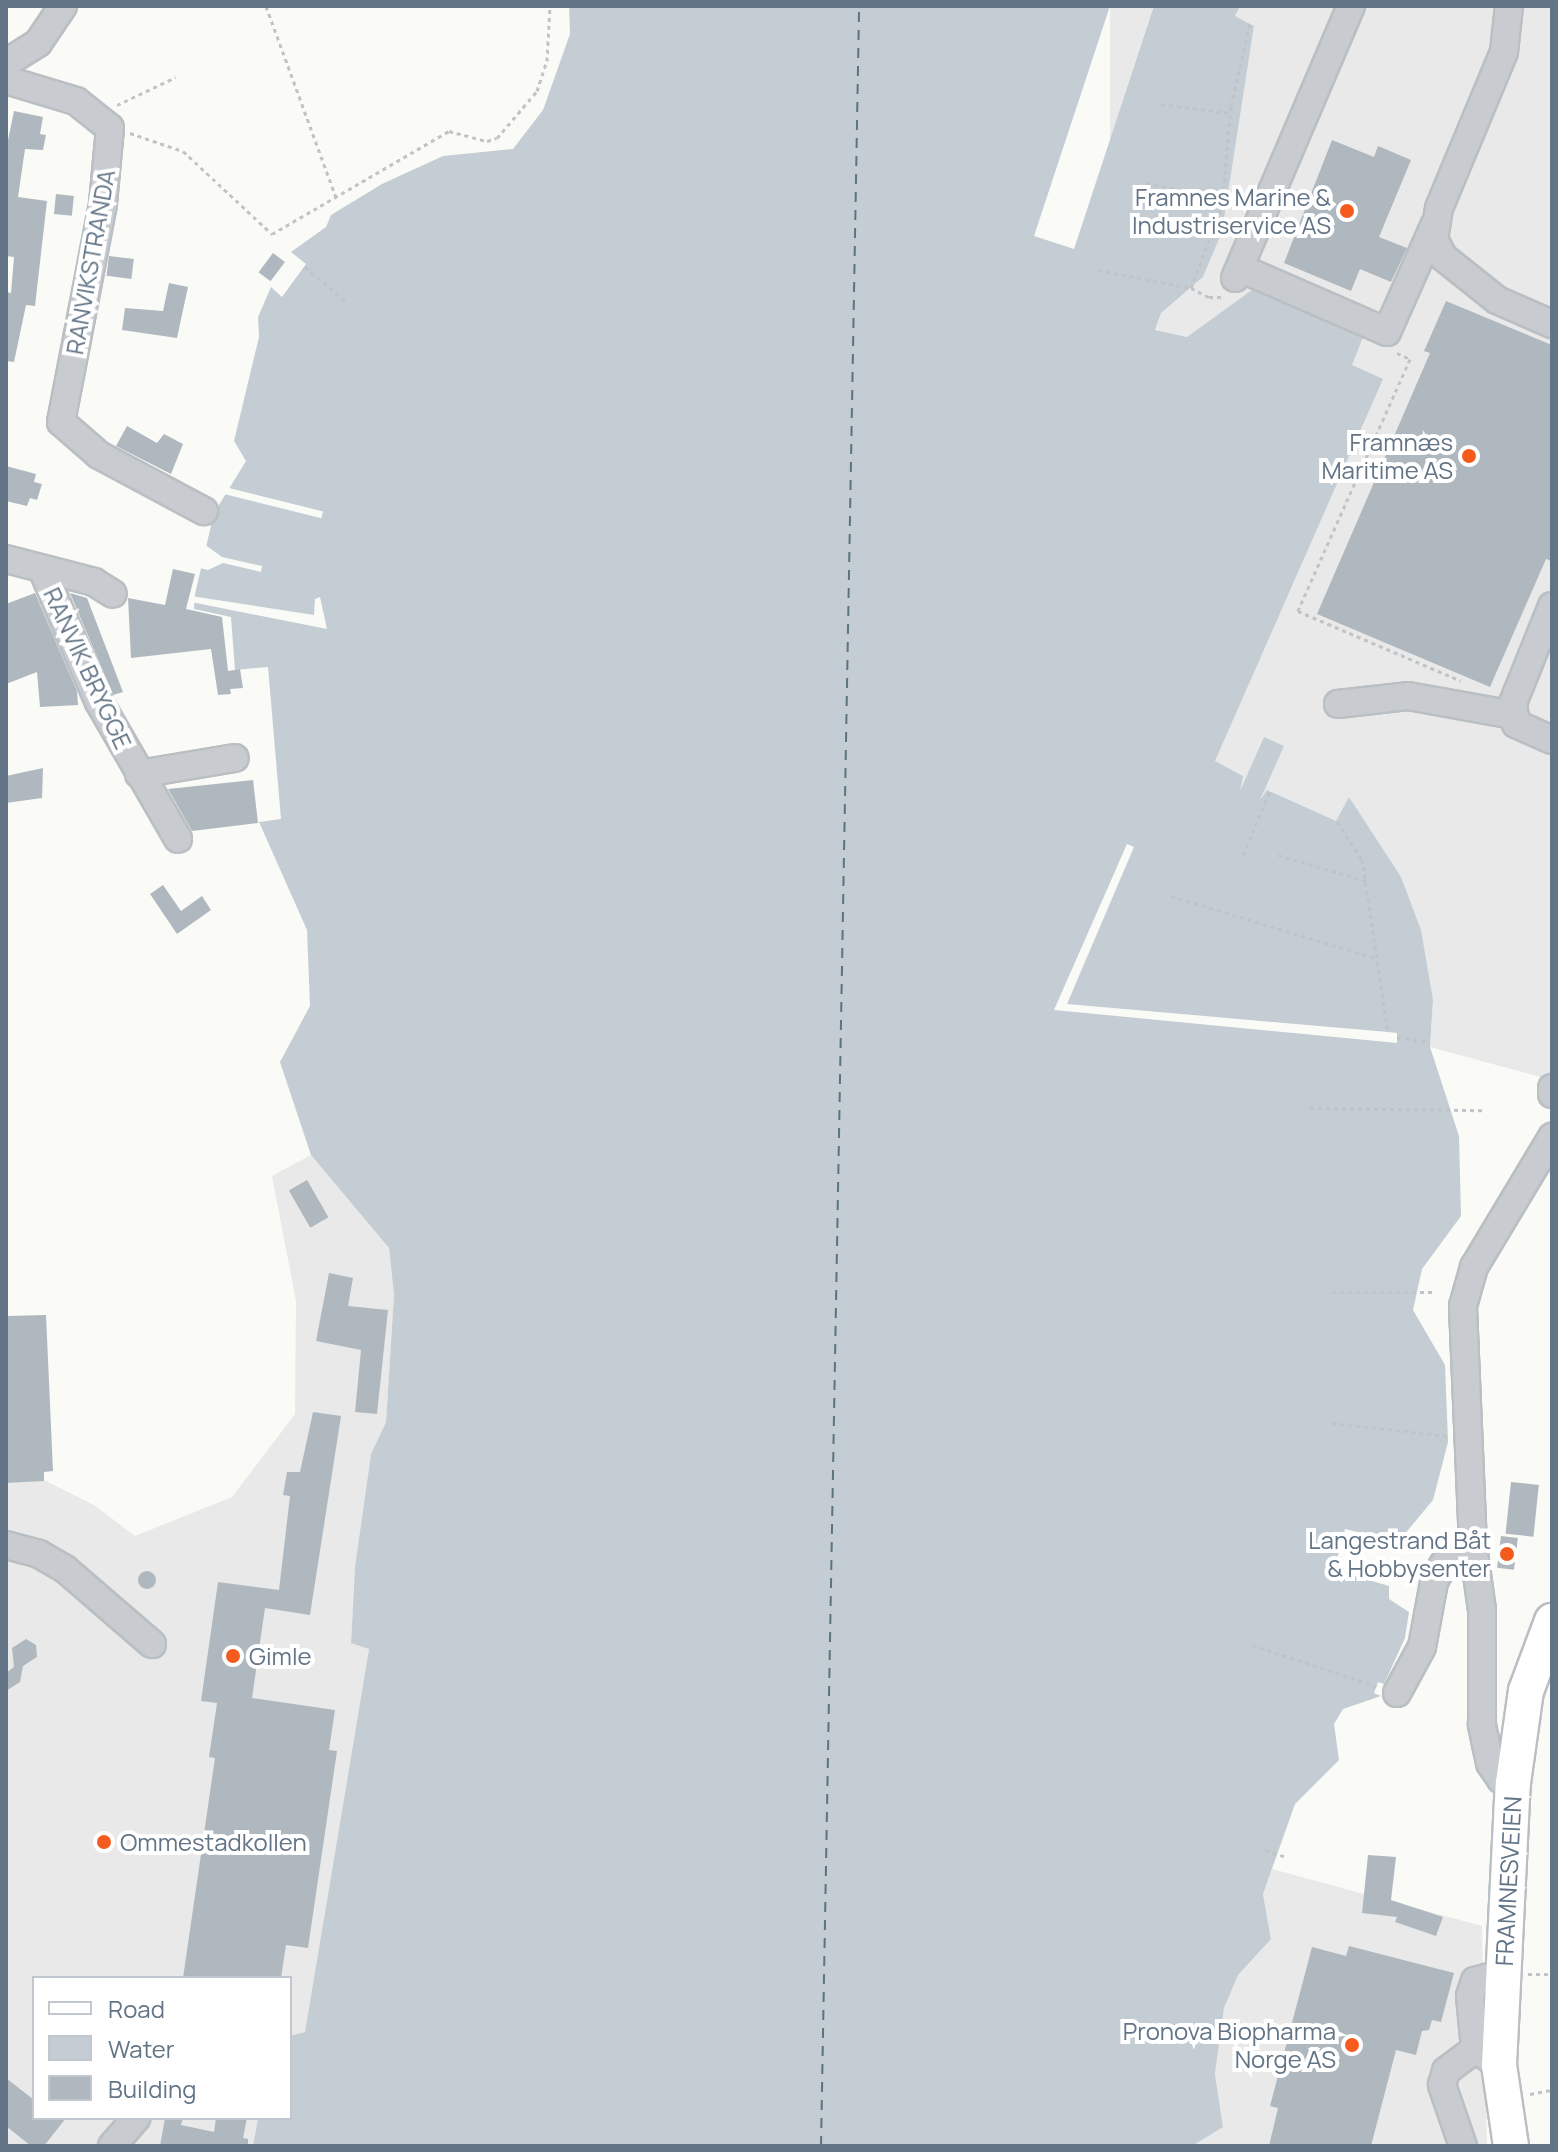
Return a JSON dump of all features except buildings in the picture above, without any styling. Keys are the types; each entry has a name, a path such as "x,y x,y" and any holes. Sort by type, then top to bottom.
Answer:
{"main road":[{"name":"FRAMNESVEIEN","path":"1511,2146 1487,2057 1503,1973 1513,1783 1526,1691 1552,1621"}],"street":[{"path":"6,63 38,43 63,6"},
{"path":"1351,6 1238,273 1387,332 1434,226 1504,52 1509,6"},
{"path":"6,80 115,116"},
{"name":"RANVIKSTRANDA","path":"115,116 103,204 61,422 77,441 133,475 204,511"},
{"path":"1434,226 1443,257 1497,300 1552,324"},
{"name":"RANVIK BRYGGE","path":"7,562 43,571 99,702 178,839"},
{"path":"43,571 94,582 113,594"},
{"path":"1552,606 1513,703 1514,715 1525,731 1552,740"},
{"path":"1338,704 1408,696 1514,715"},
{"path":"139,774 235,758"},
{"path":"1513,1783 1501,1779 1490,1763 1482,1724 1482,1610 1473,1546 1463,1306 1474,1267 1552,1137"},
{"path":"6,1545 39,1554 65,1569 152,1644"},
{"path":"1387,1690 1422,1647 1434,1582 1443,1565 1473,1546"},
{"path":"1463,2146 1442,2085 1446,2071 1487,2057"},
{"path":"112,2146 134,2120"}],"path":[{"path":"266,6 336,197"},
{"path":"176,77 115,116 124,122 128,132 183,151 272,234 449,131 487,141 497,138 537,91 547,61 550,6"},
{"path":"1098,270 1191,288 1222,199 1230,113 1250,24"},
{"path":"1161,104 1230,113"},
{"path":"1146,183 1222,199"},
{"path":"305,267 348,303"},
{"path":"1387,332 1380,345 1410,359 1298,611 1470,685"},
{"path":"1243,855 1270,791"},
{"path":"1337,822 1362,859 1388,1032"},
{"path":"1278,855 1366,881"},
{"path":"1171,896 1378,959"},
{"path":"1397,1037 1430,1042"},
{"path":"1310,1108 1484,1110"},
{"path":"1332,1292 1435,1292"},
{"path":"1332,1423 1448,1436"},
{"path":"1252,1645 1387,1690"},
{"path":"1265,1850 1287,1857"}],"shaded area":[{"path":"1110,6 1154,6 1154,249 1110,249"},
{"path":"1240,6 1552,6 1552,1080 1430,1047 1433,1000 1350,797 1337,822 1268,790 1260,799 1283,747 1264,738 1240,792 1215,761 1382,380 1351,365 1252,291 1187,337 1155,330 1161,313 1203,277 1222,232 1254,26 1235,16"},
{"path":"311,1155 389,1248 394,1295 386,1422 371,1454 355,1567 351,1642 369,1648 305,2033 292,2036 292,1976 32,1976 32,2120 258,2120 253,2146 6,2146 6,1363 10,1463 94,1505 135,1536 232,1497 295,1414 296,1301 272,1176"},
{"path":"1272,1869 1482,1926 1487,2146 1192,2146 1223,2127 1215,2074 1224,2008 1238,1974 1271,1939 1263,1894"}],"water":[{"path":"569,6 1110,6 1034,236 1074,249 1154,6 1240,6 1235,16 1254,26 1222,232 1203,277 1161,313 1155,330 1187,337 1252,290 1363,337 1352,365 1383,379 1215,761 1243,776 1240,791 1264,737 1284,746 1260,800 1267,790 1336,821 1349,797 1401,877 1421,930 1433,1000 1430,1047 1459,1136 1461,1216 1422,1269 1413,1310 1445,1365 1448,1442 1433,1500 1398,1542 1345,1529 1334,1570 1389,1586 1389,1599 1409,1612 1405,1638 1384,1684 1378,1682 1374,1693 1381,1696 1343,1709 1334,1724 1339,1760 1295,1804 1263,1894 1271,1939 1238,1975 1224,2008 1215,2074 1223,2127 1192,2146 253,2146 258,2120 292,2120 292,2035 305,2032 369,1649 351,1643 355,1567 371,1454 386,1422 394,1295 389,1248 311,1155 280,1062 310,1006 307,930 259,822 281,819 268,667 235,670 231,617 194,609 195,594 214,513 246,461 234,441 259,337 258,317 271,287 282,297 306,264 291,252 326,227 331,215 382,184 443,156 513,149 543,110 570,34"}],"pier":[{"path":"225,487 323,511 321,518 223,494"},
{"path":"204,544 222,557 262,566 261,572 223,563 208,570 200,568"},
{"path":"191,596 314,615 315,599 320,597 327,629 191,602"},
{"path":"1127,844 1134,847 1067,1004 1397,1033 1397,1043 1054,1010"}],"ferry route":[{"path":"821,2146 859,6"}],"place":[{"name":"Framnes Marine & Industriservice AS","path":"1347,211"},
{"name":"Framnæs Maritime AS","path":"1469,456"},
{"name":"Langestrand Båt & Hobbysenter","path":"1507,1554"},
{"name":"Gimle","path":"233,1656"},
{"name":"Ommestadkollen","path":"104,1842"},
{"name":"Pronova Biopharma Norge AS","path":"1352,2045"}]}
